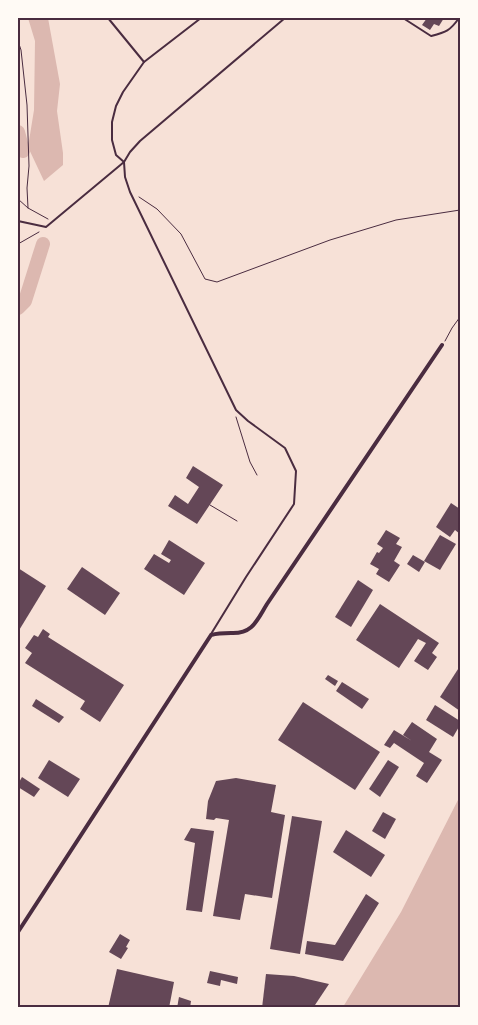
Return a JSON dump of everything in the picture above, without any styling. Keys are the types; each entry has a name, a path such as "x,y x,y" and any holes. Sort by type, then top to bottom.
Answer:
{"street":[{"path":"18,932 211,635 225,632 242,632 253,626 442,345"}],"lane":[{"path":"108,18 144,62"},
{"path":"201,18 144,62 122,92 112,122 112,140 116,155 124,162 125,177 130,192 236,410 285,448 296,471 294,504 211,635"},
{"path":"18,221 46,228 124,162 140,141 285,18"},
{"path":"403,18 431,36 448,31 459,18"}],"path":[{"path":"18,41 21,50 26,97 29,166 28,208"},
{"path":"130,192 157,209 181,234 205,279 217,282 330,240 396,220 460,210"},
{"path":"18,199 28,208 54,221"},
{"path":"18,244 46,228"},
{"path":"442,345 460,317"},
{"path":"236,410 238,427 250,462 257,475"},
{"path":"210,505 237,521"}],"shaded area":[{"path":"28,18 48,18 60,84 57,111 63,165 44,181 28,147 34,110 35,41"},
{"path":"460,796 460,1007 343,1007 401,912"}],"building":[{"path":"427,18 444,18 439,26 434,24 430,30 422,25"},
{"path":"193,466 223,485 197,524 168,506 175,495 188,504 199,487 186,478"},
{"path":"451,503 460,509 460,534 455,530 450,537 436,527"},
{"path":"386,530 400,538 396,544 402,547 394,561 400,565 389,582 376,574 379,569 370,564 377,552 379,553 383,548 377,544"},
{"path":"440,535 456,544 440,570 424,561"},
{"path":"169,540 205,563 184,595 144,569 154,554 169,563 171,560 161,554"},
{"path":"413,555 425,562 419,572 407,564"},
{"path":"82,567 120,593 105,615 67,589"},
{"path":"18,568 46,586 18,632"},
{"path":"358,580 373,590 351,627 335,617"},
{"path":"380,604 439,643 432,653 437,657 428,670 414,661 426,643 418,639 399,668 356,640"},
{"path":"43,629 50,634 48,637 124,685 100,722 80,709 85,701 25,663 32,653 25,648 34,635 38,637"},
{"path":"460,666 460,711 440,697"},
{"path":"328,675 338,681 335,686 325,679"},
{"path":"342,682 369,699 362,709 336,691"},
{"path":"36,699 64,717 59,723 32,706"},
{"path":"303,702 380,752 355,790 278,740"},
{"path":"435,705 460,721 460,725 453,737 426,720"},
{"path":"412,722 437,739 429,752 442,760 427,783 416,776 424,763 394,743 390,748 384,745 394,730 412,741 403,735"},
{"path":"49,760 80,779 68,797 38,778"},
{"path":"388,760 399,767 380,797 369,789"},
{"path":"22,777 40,789 34,797 18,787"},
{"path":"236,778 276,785 271,812 285,815 272,898 245,894 240,920 213,916 229,820 206,819 208,801 216,781"},
{"path":"383,812 396,819 385,839 372,831"},
{"path":"292,816 322,821 300,954 270,949"},
{"path":"191,828 214,831 202,912 186,910 195,843 184,840"},
{"path":"346,830 385,855 371,877 333,852"},
{"path":"366,894 379,903 343,961 305,954 307,941 335,945"},
{"path":"120,934 130,940 126,947 128,948 121,959 109,952"},
{"path":"117,969 174,982 169,1008 108,1008"},
{"path":"210,971 238,977 237,984 221,980 220,986 207,983"},
{"path":"266,974 294,976 329,984 313,1008 262,1008"},
{"path":"179,997 191,1001 190,1008 177,1008"}],"waterway":[{"path":"18,132 23,151"},
{"path":"18,308 25,301 43,244"}]}
